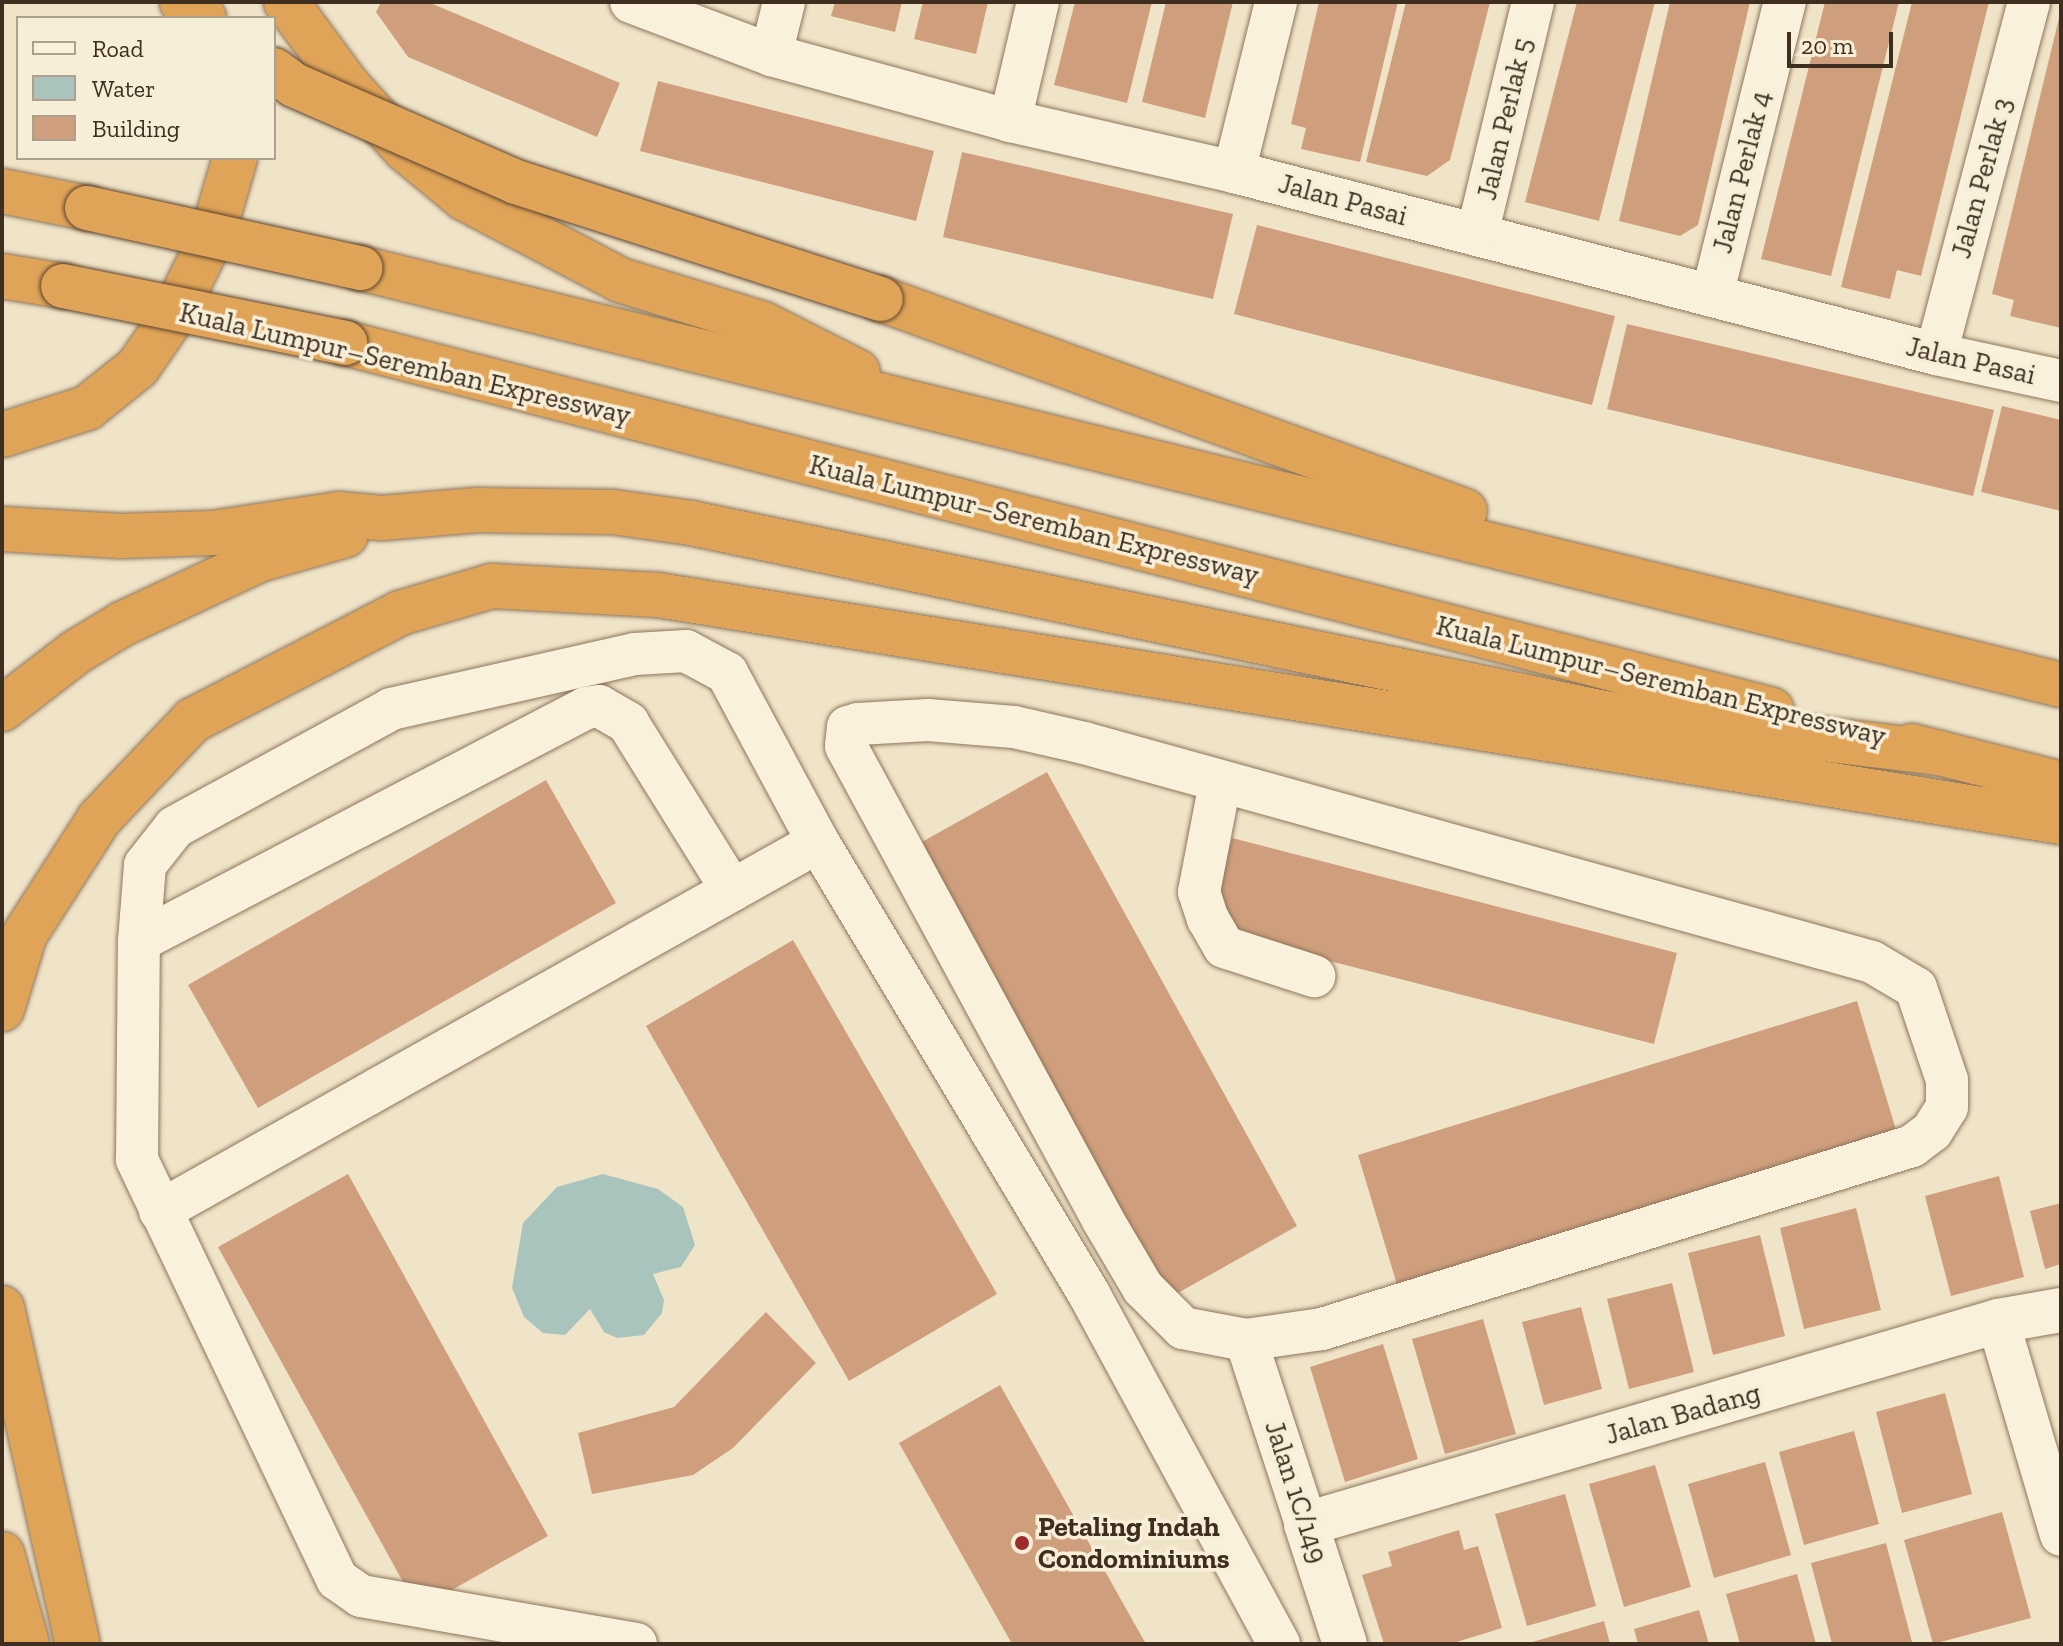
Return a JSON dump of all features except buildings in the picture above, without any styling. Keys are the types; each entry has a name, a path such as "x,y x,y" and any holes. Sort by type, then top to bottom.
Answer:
{"highway":[{"path":"182,2 201,16"},
{"path":"286,2 357,96 405,149 464,198 620,280 763,324 826,352 897,396"},
{"path":"276,72 294,85 516,182 881,299 1695,595"},
{"path":"2,435 87,408 138,367 173,316 213,234 234,160"},
{"path":"2,191 360,268 897,396 2061,685"},
{"name":"Kuala Lumpur–Seremban Expressway","path":"2,276 345,343 2061,784"},
{"path":"2,529 136,536 213,533 338,514 382,518 536,508 691,523 1592,711 1939,753"},
{"path":"6,709 122,624 261,559 333,541 382,518"},
{"path":"2,1009 25,934 99,819 193,720 400,613 492,586 658,595 2061,822"},
{"path":"2,1308 78,1644"},
{"path":"2,1554 27,1644"}],"street":[{"name":"Jalan Pasai","path":"631,2 771,55 1010,121 1234,172 1936,354 2061,381"},
{"path":"771,55 784,2"},
{"path":"1010,121 1038,2"},
{"path":"1234,172 1276,2"},
{"name":"Jalan Perlak 5","path":"1477,235 1533,2"},
{"name":"Jalan Perlak 4","path":"1712,296 1785,2"},
{"name":"Jalan Perlak 3","path":"1936,354 2029,2"},
{"path":"636,1644 361,1596 337,1579 137,1159 139,941 145,865 175,827 391,709 635,654 686,651 727,673 818,842 1089,1294 1279,1644"},
{"path":"139,941 586,708 599,706 628,723 732,890"},
{"path":"882,721 1014,727 1872,962 1916,988 1947,1080 1947,1107 1932,1131 1912,1146 1322,1329 1246,1340 1183,1328 1143,1288 931,907 844,736 848,727 882,721"},
{"path":"1220,783 1199,892 1208,919 1224,947 1314,976"},
{"path":"160,1211 818,842"},
{"name":"Jalan Badang","path":"1306,1524 1998,1321 2061,1310"},
{"path":"1998,1321 2061,1535"},
{"name":"Jalan 1C/149","path":"1246,1340 1345,1644"}],"water":[{"path":"603,1174 658,1189 683,1207 695,1245 681,1267 653,1274 664,1300 662,1313 644,1335 617,1338 604,1332 590,1309 565,1335 543,1333 524,1317 512,1288 523,1223 557,1187"}],"place":[{"name":"Petaling Indah Condominiums","path":"1022,1543"}]}
